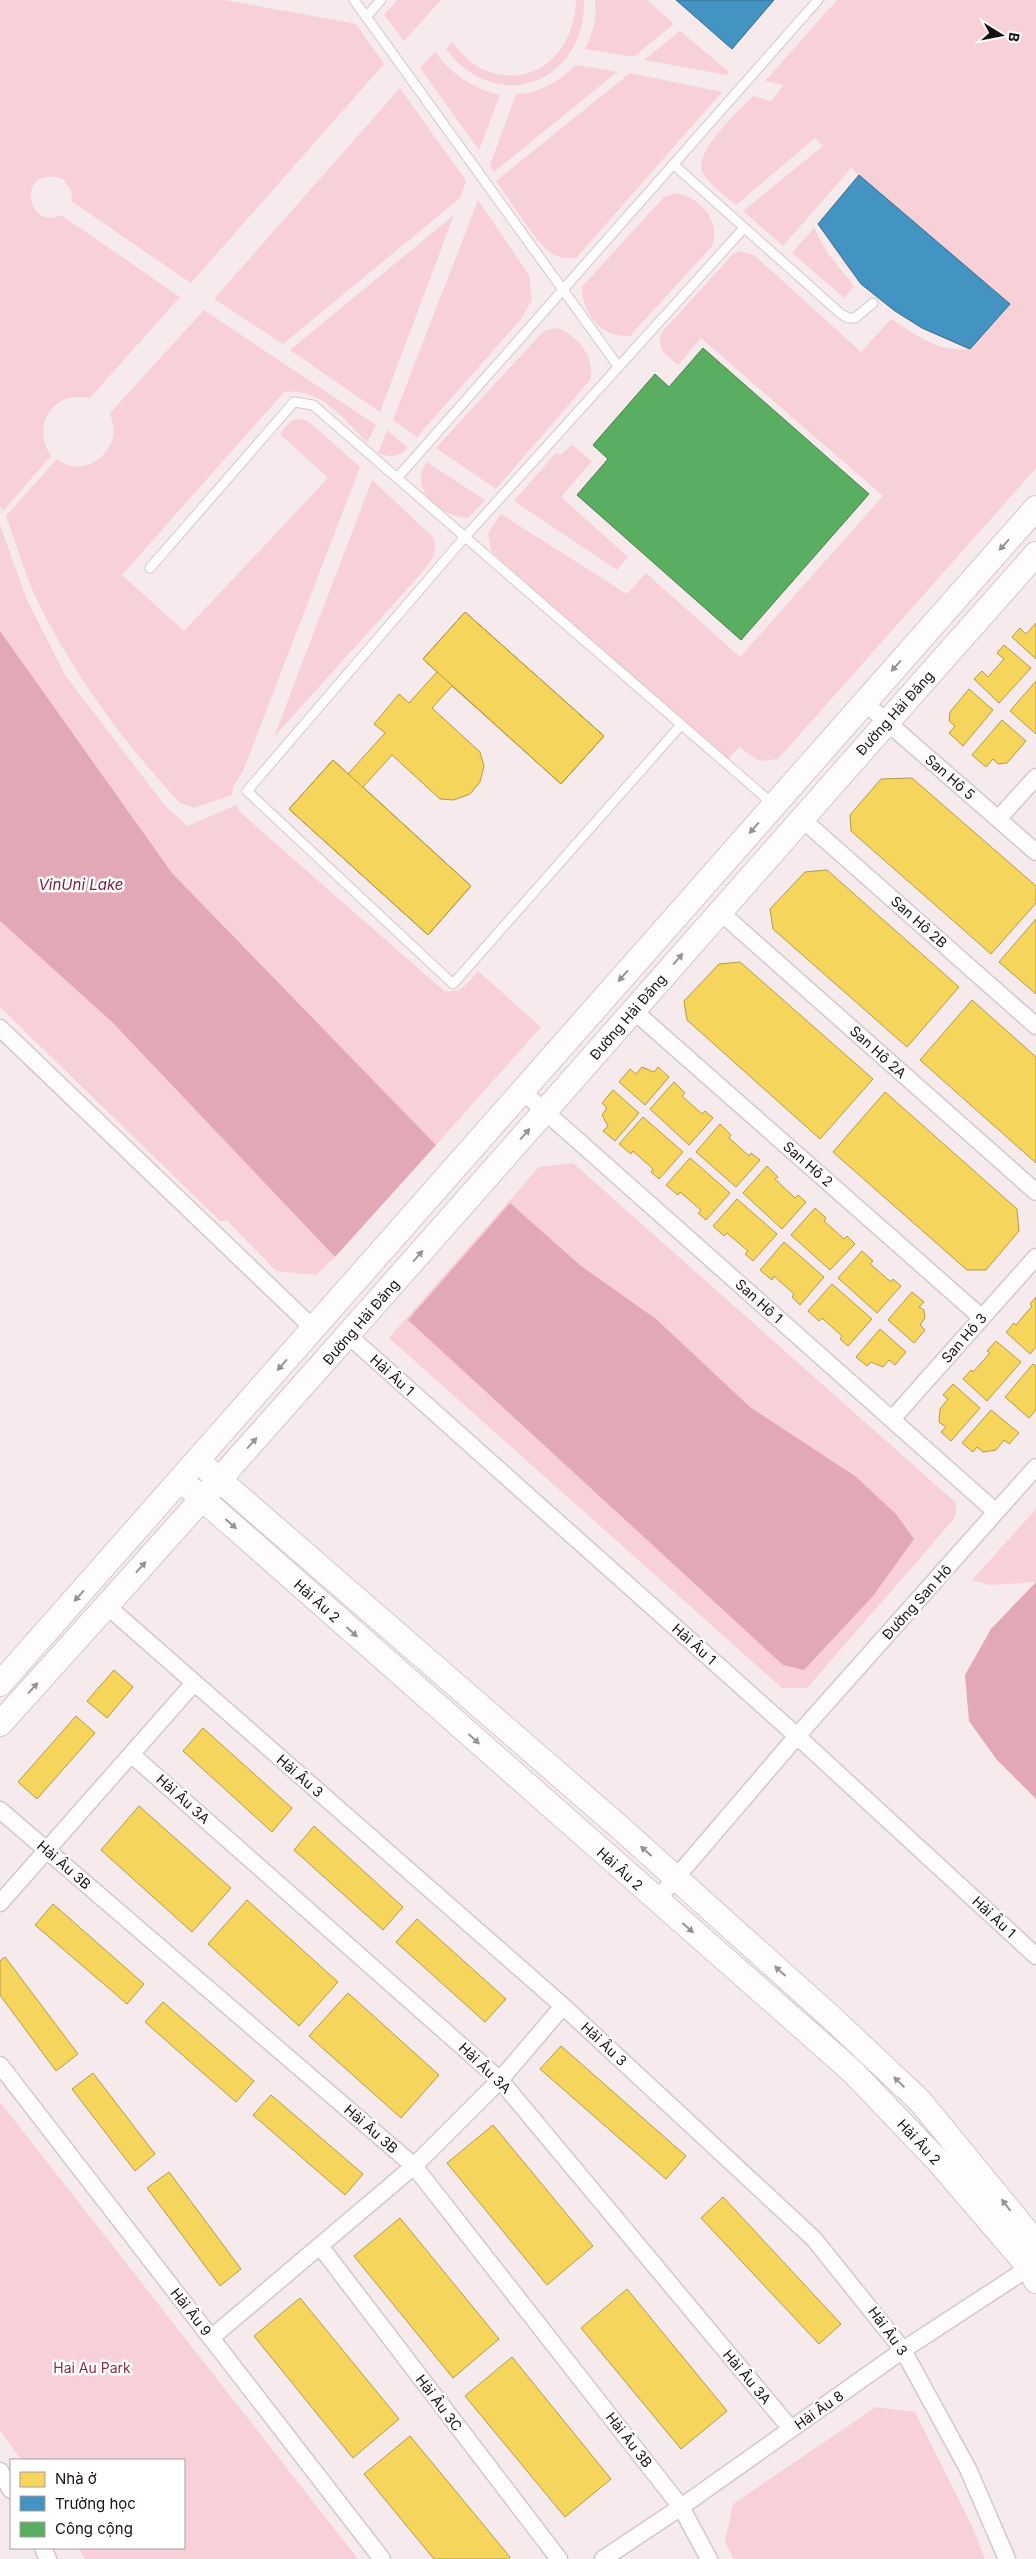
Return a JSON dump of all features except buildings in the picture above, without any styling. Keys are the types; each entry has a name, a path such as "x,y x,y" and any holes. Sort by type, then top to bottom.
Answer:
{"street":[{"path":"0,1684 181,1481 1036,508"},
{"name":"Đường Hải Đăng","path":"0,1724 349,1336 720,911 1036,554"},
{"name":"San Hô 5","path":"864,702 1036,852"},
{"path":"999,818 1036,777"},
{"name":"San Hô 2B","path":"802,819 1036,1026"},
{"name":"San Hô 2A","path":"720,911 1036,1192"},
{"name":"San Hô 2","path":"634,1011 981,1318"},
{"path":"0,1028 314,1329"},
{"name":"San Hô 1","path":"522,1091 996,1512"},
{"name":"San Hô 3","path":"892,1419 1036,1257"},
{"name":"Hải Âu 1","path":"349,1336 797,1736 1036,1956"},
{"name":"Hải Âu 2","path":"197,1462 219,1479 677,1878 834,2020 920,2101 1036,2243"},
{"name":"Đường San Hô","path":"656,1901 797,1736 1036,1467"},
{"name":"Hải Âu 2","path":"181,1481 656,1901 852,2071 938,2161 1034,2270"},
{"name":"Hải Âu 3","path":"107,1606 563,2006 814,2239 876,2313 903,2350 968,2469 1007,2559"},
{"path":"0,1904 194,1683"},
{"name":"Hải Âu 3A","path":"132,1754 500,2080 791,2429"},
{"name":"Hải Âu 3B","path":"0,1810 414,2166 681,2507 709,2559"},
{"path":"211,2338 414,2166 500,2080 563,2006"},
{"name":"Hải Âu 9","path":"0,2065 382,2559"},
{"name":"Hải Âu 3C","path":"320,2246 558,2559"},
{"name":"Hải Âu 8","path":"603,2559 681,2507 903,2350 1034,2270"},
{"path":"0,2471 10,2488"}],"lane":[{"path":"354,0 618,366"},
{"path":"366,17 381,0"},
{"path":"398,477 818,0"},
{"path":"673,164 848,318 862,315 873,303"},
{"path":"681,725 453,984 247,791 464,538 501,500 618,366 744,228"},
{"path":"150,568 294,402 313,405 774,805"}],"green space":[{"path":"0,0 225,0 356,24 384,64 191,283 71,201 72,192 63,179 48,177 38,180 32,188 31,197 34,207 40,214 49,218 61,215 180,297 90,398 77,397 66,399 49,412 43,433 45,444 51,456 3,511 0,506"},
{"path":"397,0 441,0 404,41 384,15"},
{"path":"576,0 584,0 581,29 570,52 555,70 535,81 513,85 489,82 467,70 446,49 452,42 472,63 487,71 505,75 522,75 537,70 550,61 561,49 569,34 574,18"},
{"path":"595,0 647,0 674,24 633,57 585,49 594,25"},
{"path":"837,0 1036,0 1036,468 778,759 759,761 739,747 726,761 495,555 491,550 488,533 501,514 627,594 646,573 740,657 883,496 701,338 678,365 663,352 659,341 663,331 733,254 739,251 754,255 861,352 891,319 918,336 937,345 947,348 968,349 911,322 885,304 861,283 838,255 818,224 859,175 851,168 783,246 743,211 823,146 815,138 736,205 713,186 703,173 701,164 710,143 728,121 753,96 771,101 784,85 765,81"},
{"path":"680,31 729,72 727,75 644,60"},
{"path":"435,52 463,80 480,89 500,95 479,150 420,68"},
{"path":"576,65 617,72 494,172 490,165 516,94 533,92 549,86"},
{"path":"630,73 722,92 577,257 557,256 545,248 538,240 496,181"},
{"path":"400,88 466,181 460,198 283,344 214,299"},
{"path":"676,193 693,200 707,212 714,228 712,246 630,336 620,336 611,333 590,315 583,297 582,287 664,197"},
{"path":"478,200 529,275 532,300 521,319 417,437 393,420"},
{"path":"454,215 380,412 290,350"},
{"path":"814,228 827,252 854,286 844,298 792,253"},
{"path":"204,310 376,425 367,442 330,406 309,394 284,392 122,575 184,631 328,478 280,434 292,420 308,421 360,467 243,771 233,787 232,795 194,808 180,803 139,756 100,706 66,654 36,598 6,516 57,459 65,464 82,466 90,464 105,453 110,446 114,434 110,413"},
{"path":"557,328 578,341 583,348 590,363 590,380 496,489 436,448 539,336 546,330"},
{"path":"387,430 408,448 394,456 378,453"},
{"path":"572,445 592,461 561,497 628,557 617,570 514,501 556,453 560,455"},
{"path":"427,462 485,500 468,518 448,513 430,500 424,492 421,482 422,472"},
{"path":"372,480 432,536 435,545 433,557 426,568 274,737"},
{"path":"0,525 27,600 65,675 166,807 188,826 236,805 241,813 444,991 455,991 463,987 478,971 541,1027 436,1145 172,873 0,631"},
{"path":"0,921 112,1022 335,1257 316,1275 276,1271 228,1221 220,1221 0,1007"},
{"path":"573,1163 956,1503 956,1513 953,1520 807,1688 782,1688 389,1338 539,1167"},
{"path":"1036,1509 1036,1582 990,1585 972,1580"},
{"name":"Hai Au Park","path":"0,2102 358,2559 85,2559 79,2549 185,2549 185,2459 20,2459 0,2430"},
{"path":"876,2407 915,2412 972,2526 985,2559 734,2559 725,2542 733,2504"}],"water":[{"name":"VinUni Lake","path":"0,631 172,873 436,1145 335,1257 112,1022 0,921"},
{"path":"510,1203 581,1266 656,1319 750,1407 855,1476 896,1514 914,1539 873,1596 804,1670 783,1665 408,1320"},
{"path":"1036,1582 1036,1799 997,1760 969,1721 965,1675 991,1629"}]}
